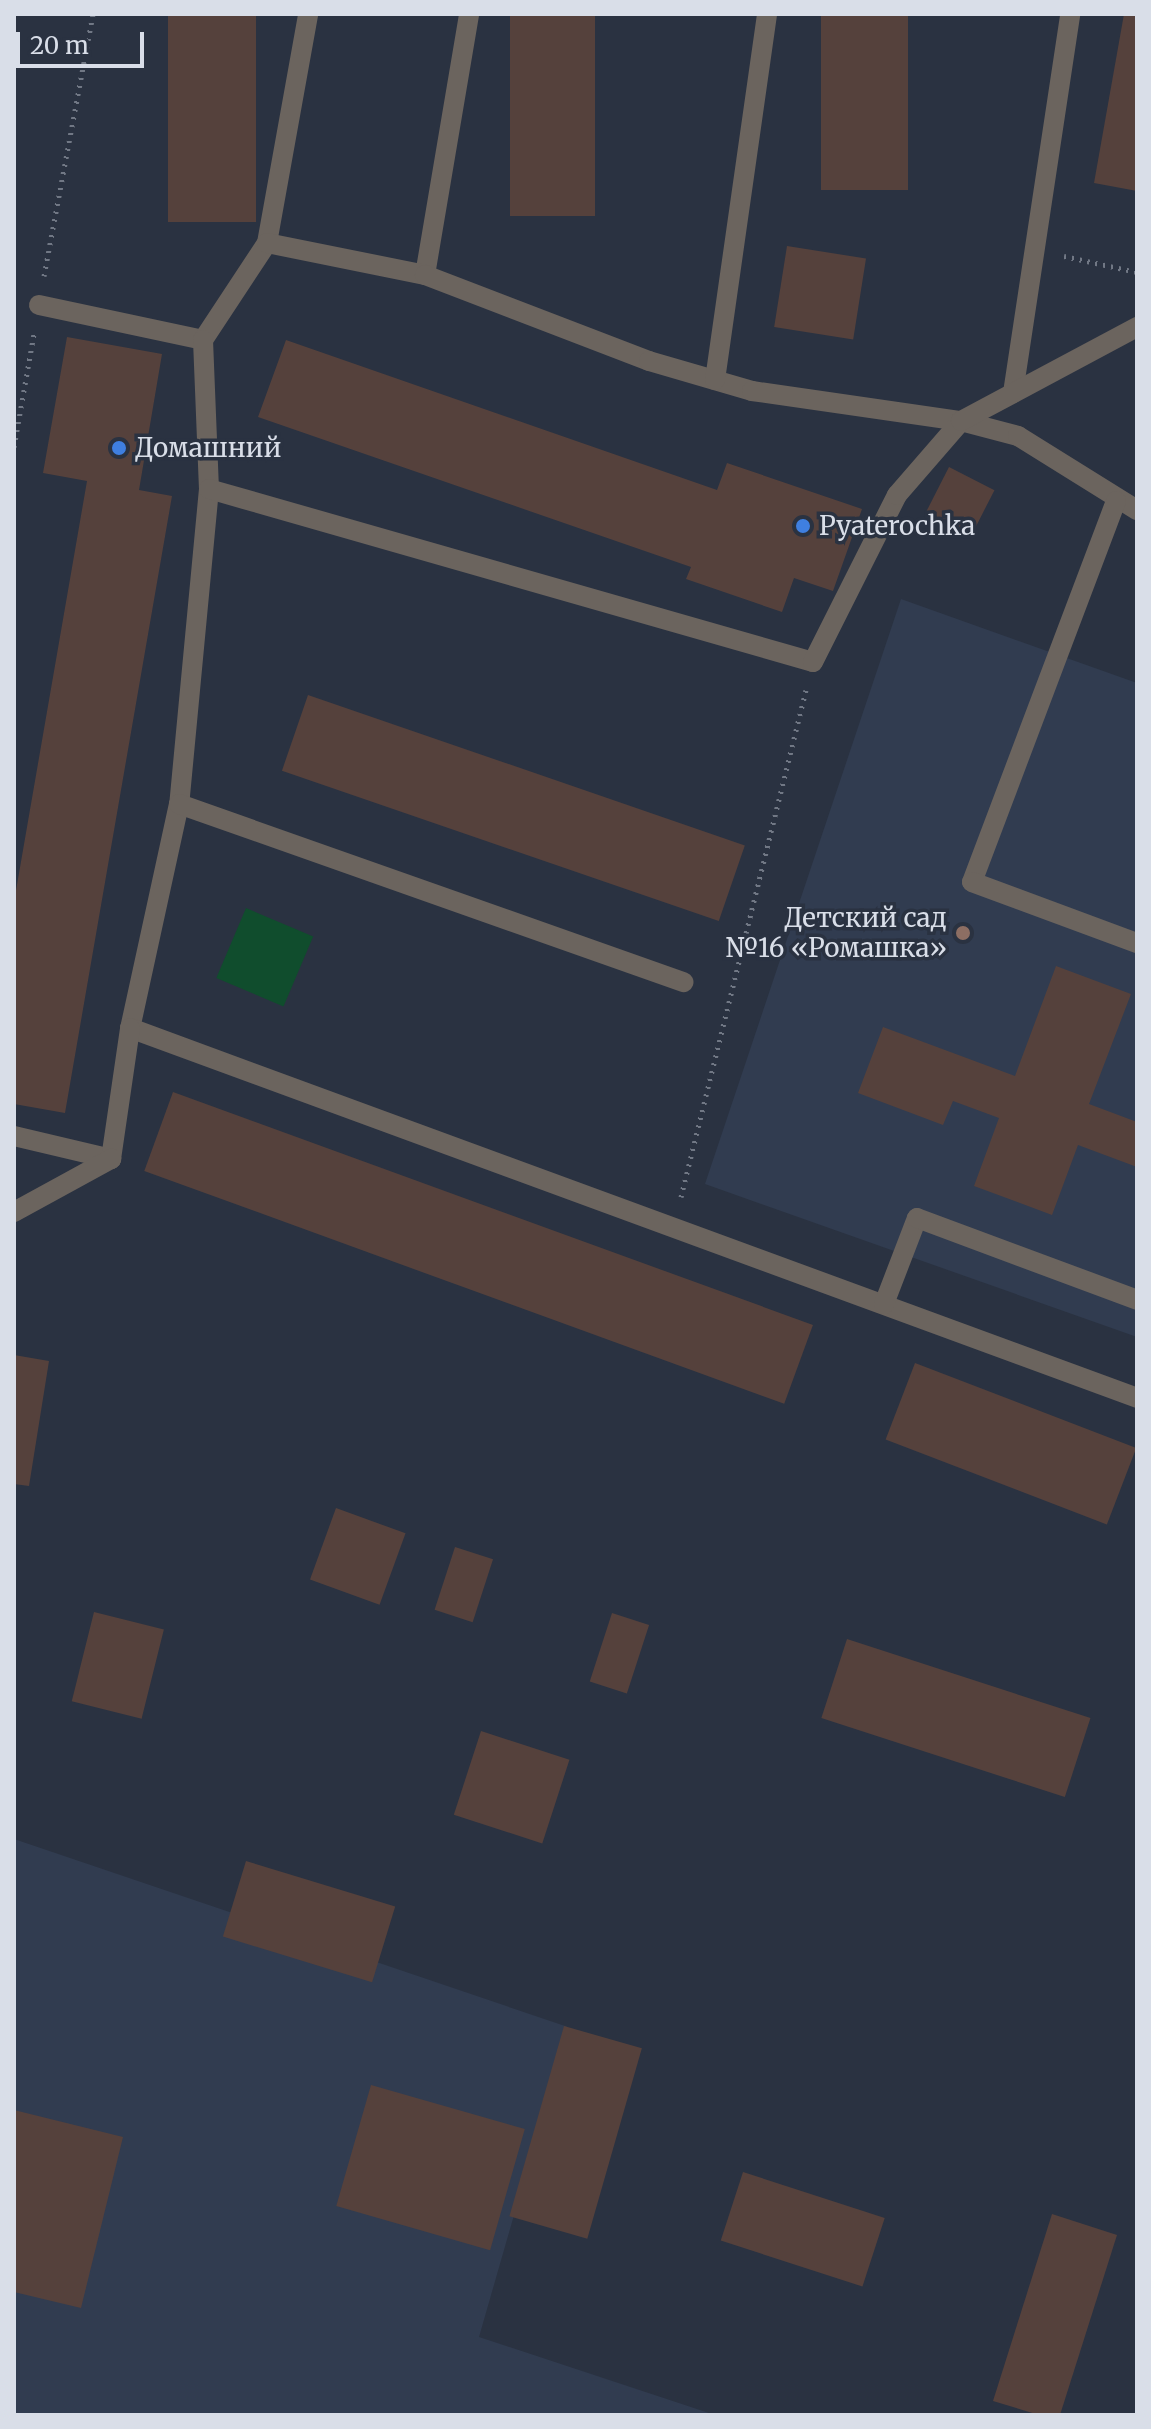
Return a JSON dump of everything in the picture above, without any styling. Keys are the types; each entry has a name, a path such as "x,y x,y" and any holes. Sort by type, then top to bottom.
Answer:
{"lane":[{"path":"111,1159 130,1028 179,804 209,489 203,340 267,243 308,14"},
{"path":"425,275 469,14"},
{"path":"715,380 767,14"},
{"path":"1013,393 1070,14"},
{"path":"267,243 425,275 649,361 752,391 961,421 1018,436 1116,501 1137,510"},
{"path":"39,305 203,340"},
{"path":"209,489 813,662 897,495 961,421 1137,327"},
{"path":"1116,501 972,882 1137,943"},
{"path":"179,804 683,982"},
{"path":"130,1028 1137,1398"},
{"path":"14,1136 111,1159"},
{"path":"14,1212 111,1159"},
{"path":"884,1304 917,1218 1137,1300"}],"path":[{"path":"14,447 93,14"},
{"path":"1035,249 1137,272"},
{"path":"674,1226 813,662"}],"shaded area":[{"name":"Детский сад №16 «Ромашка»","path":"901,599 1137,683 1137,1337 705,1184"},
{"path":"14,1839 568,2027 479,2337 715,2415 14,2415"}],"green space":[{"path":"246,908 313,937 284,1006 216,978"}],"building":[{"path":"168,14 256,14 256,222 168,222"},
{"path":"510,14 595,14 595,216 510,216"},
{"path":"821,14 908,14 908,190 821,190"},
{"path":"1124,14 1137,14 1137,191 1094,183"},
{"path":"787,246 866,259 853,340 774,327"},
{"path":"67,337 162,354 139,490 172,496 65,1113 14,1104 14,902 87,481 43,473"},
{"path":"286,340 717,490 727,463 862,509 833,591 794,578 782,612 686,579 691,567 258,417"},
{"path":"949,467 994,490 972,535 926,512"},
{"path":"308,695 745,845 719,921 282,771"},
{"path":"1056,966 1131,994 1089,1104 1137,1122 1137,1167 1078,1145 1052,1215 974,1186 999,1118 953,1101 943,1125 858,1093 883,1027 1015,1076"},
{"path":"173,1092 813,1325 784,1404 144,1171"},
{"path":"14,1355 49,1361 29,1486 14,1484"},
{"path":"915,1363 1136,1448 1107,1524 886,1440"},
{"path":"336,1508 406,1533 380,1605 310,1579"},
{"path":"455,1547 493,1559 473,1622 435,1610"},
{"path":"94,1612 164,1629 142,1719 72,1701"},
{"path":"612,1613 649,1625 627,1694 590,1681"},
{"path":"847,1639 1090,1718 1065,1797 821,1718"},
{"path":"481,1731 569,1760 542,1843 454,1815"},
{"path":"246,1861 395,1907 372,1982 223,1937"},
{"path":"564,2026 642,2048 587,2239 509,2216"},
{"path":"371,2085 525,2129 490,2250 336,2206"},
{"path":"14,2110 123,2137 81,2308 14,2292"},
{"path":"743,2172 885,2218 862,2287 721,2240"},
{"path":"1052,2214 1117,2235 1060,2415 1039,2415 993,2401"}],"place":[{"name":"Домашний","path":"119,448"},
{"name":"Pyaterochka","path":"803,526"},
{"name":"Детский сад №16 «Ромашка»","path":"963,933"}]}
